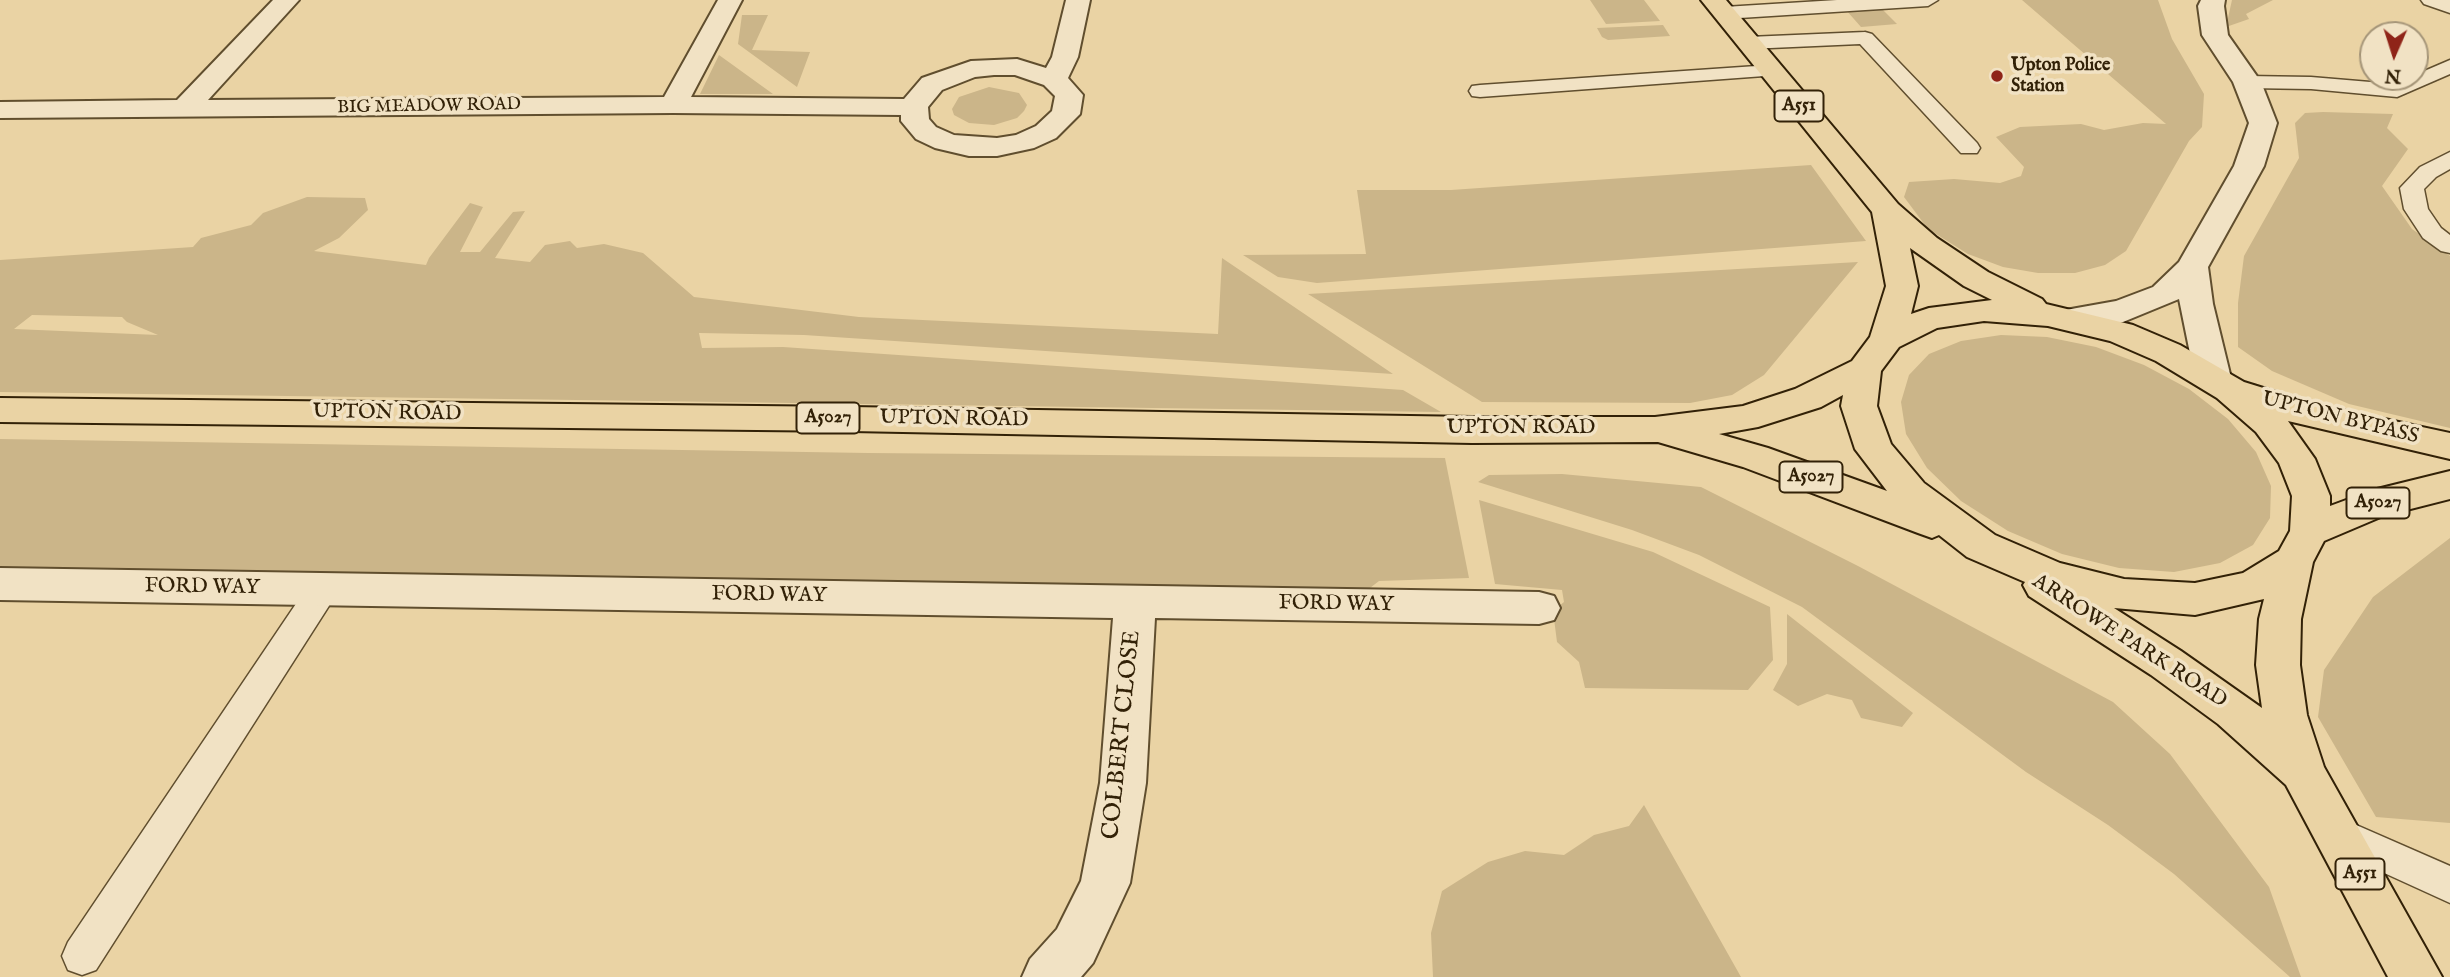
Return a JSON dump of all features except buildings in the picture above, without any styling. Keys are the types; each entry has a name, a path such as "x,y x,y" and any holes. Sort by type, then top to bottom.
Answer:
{"main road":[{"name":"A551","path":"1718,7 1887,211 1926,245 1976,279 2060,317"},
{"name":"A551","path":"1887,211 1902,286 1887,340"},
{"path":"2222,384 2168,353 2121,333 2060,317 1984,310 1929,319 1887,340 1864,369 1859,406 1874,449 1910,493 1973,541 2051,576 2124,595 2195,599 2253,587 2301,546"},
{"name":"UPTON ROAD","path":"0,410 1655,430 1745,418 1808,398 1864,369"},
{"name":"UPTON BYPASS","path":"2222,384 2311,416 2450,446"},
{"name":"ARROWE PARK ROAD","path":"2222,384 2269,423 2296,459 2311,496 2301,546 2280,619 2278,665 2285,715 2303,772 2416,977"},
{"name":"UPTON ROAD","path":"1655,430 1755,457 1973,541"},
{"name":"A5027","path":"2301,546 2373,504 2450,485"},
{"name":"ARROWE PARK ROAD","path":"1973,541 2166,663 2234,711 2303,772"}],"street":[{"path":"184,109 287,0"},
{"path":"673,105 730,0"},
{"path":"1054,79 1065,57 1078,0"},
{"path":"2060,317 2123,311 2165,294 2192,267 2249,166 2263,123 2246,82 2215,35 2213,0"},
{"path":"1017,67 1054,79 1069,95 1066,114 1046,132 1024,142 997,147 970,147 945,142 926,133 915,121 914,107 920,95 932,84 971,69 1017,67"},
{"name":"BIG MEADOW ROAD","path":"0,110 673,105 914,107"},
{"path":"2192,267 2196,304 2222,384"},
{"name":"FORD WAY","path":"0,584 1539,608"},
{"name":"COLBERT CLOSE","path":"1048,977 1074,946 1105,883 1123,783 1135,602"}],"lane":[{"path":"1718,7 1928,0"},
{"path":"2431,0 2450,7"},
{"path":"1748,43 1865,38 1969,148"},
{"path":"2246,82 2311,83 2397,91 2450,66"},
{"path":"1480,91 1771,71"},
{"path":"2450,159 2428,172 2412,188 2416,209 2432,233 2450,246"},
{"path":"82,956 323,589"},
{"path":"2338,834 2450,886"}],"shaded area":[{"path":"1590,0 1644,0 1660,21 1606,24"},
{"path":"2022,0 2158,0 2172,39 2204,94 2202,127 2189,141 2126,251 2105,265 2075,273 2038,273 2003,267 1968,254 1928,229 1904,197 1909,182 1954,179 2000,183 2021,176 2024,167 1996,137 2020,127 2081,124 2104,130 2143,123 2166,124"},
{"path":"2232,0 2273,0 2246,14 2249,19 2226,27"},
{"path":"1881,8 1897,24 1861,27 1846,10"},
{"path":"742,15 768,15 752,50 810,52 797,87 738,44"},
{"path":"1663,25 1670,36 1608,40 1602,37 1597,28"},
{"path":"719,55 773,94 700,94"},
{"path":"989,87 1019,93 1027,105 1024,111 1017,118 994,125 969,123 954,115 952,109 959,97"},
{"path":"2305,113 2393,114 2387,128 2408,149 2382,186 2412,229 2450,256 2450,428 2349,404 2272,371 2238,347 2238,303 2244,256 2299,158 2295,123"},
{"path":"1811,165 1866,241 1317,283 1278,277 1243,255 1366,254 1357,190 1451,190"},
{"path":"307,197 365,198 368,210 339,238 314,251 426,265 470,203 483,207 460,252 480,252 513,212 525,211 495,258 530,262 545,245 570,241 577,248 604,244 643,253 694,297 859,317 1218,334 1222,258 1393,374 804,335 699,333 702,348 783,347 1403,390 1441,412 0,392 0,260 193,247 201,238 251,225 263,213","holes":["32,315 122,317 127,322 158,335 14,329"]},
{"path":"1858,262 1764,375 1732,395 1690,403 1482,402 1308,294"},
{"path":"2001,335 2047,337 2096,347 2144,365 2189,389 2228,419 2256,452 2271,486 2270,518 2253,545 2220,563 2174,572 2119,568 2062,554 2008,531 1961,501 1927,468 1906,434 1901,402 1909,375 1929,354 1961,341"},
{"path":"0,439 868,453 1445,458 1469,578 1379,581 1366,591 0,573"},
{"path":"1562,474 1701,487 1858,566 2113,702 2170,754 2269,887 2301,977 2290,977 2174,874 2108,825 2026,772 1802,607 1699,555 1632,530 1478,482 1489,475"},
{"path":"1479,500 1653,552 1770,607 1773,660 1748,690 1585,688 1579,662 1557,642 1553,611 1564,602 1562,590 1495,584"},
{"path":"2450,538 2450,823 2376,817 2318,717 2324,670 2373,597"},
{"path":"1787,614 1913,713 1902,727 1861,718 1852,700 1827,694 1798,706 1773,690 1787,664"},
{"path":"1644,805 1741,977 1433,977 1431,933 1442,891 1488,862 1525,851 1564,855 1594,835 1629,826"}],"place":[{"name":"Upton Police Station","path":"1997,76"}]}
